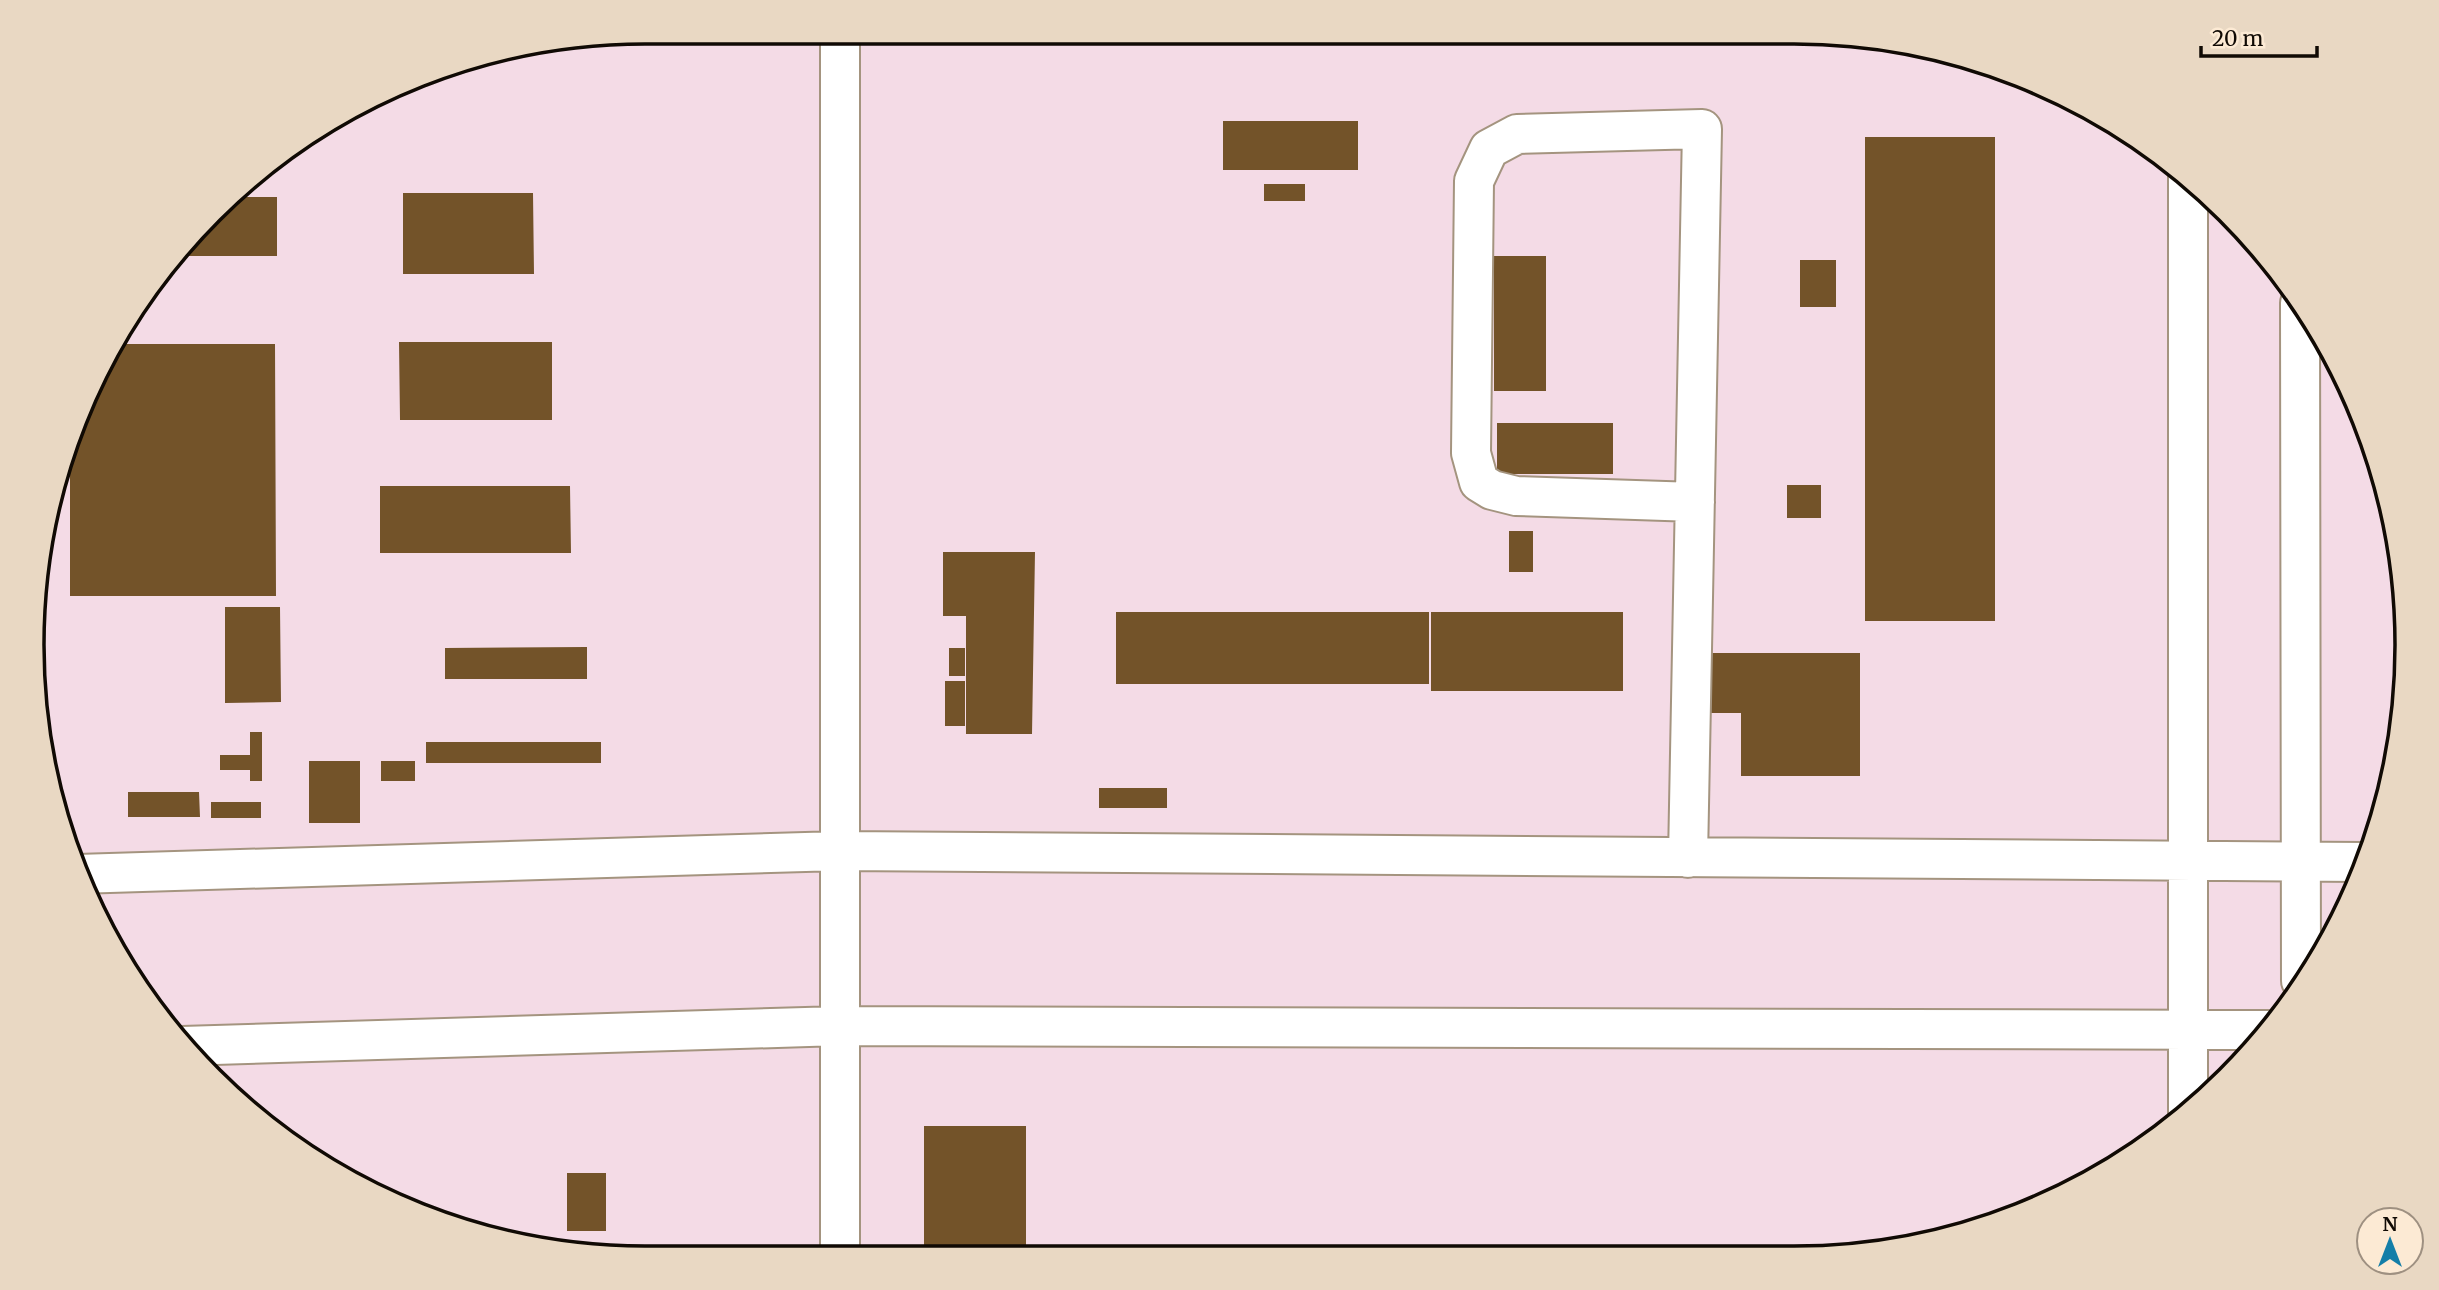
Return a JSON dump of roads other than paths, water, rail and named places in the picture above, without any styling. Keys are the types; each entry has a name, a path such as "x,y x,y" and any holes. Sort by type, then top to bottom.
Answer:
{"lane":[{"path":"840,1246 841,44"},
{"path":"1688,858 1695,502 1702,129 1517,134 1489,149 1474,181 1471,453 1479,482 1492,490 1516,496 1695,502"},
{"path":"2188,191 2188,1099"},
{"path":"2300,320 2301,968"},
{"path":"89,874 840,851 2354,862"},
{"path":"197,1046 840,1026 2255,1030"}]}
